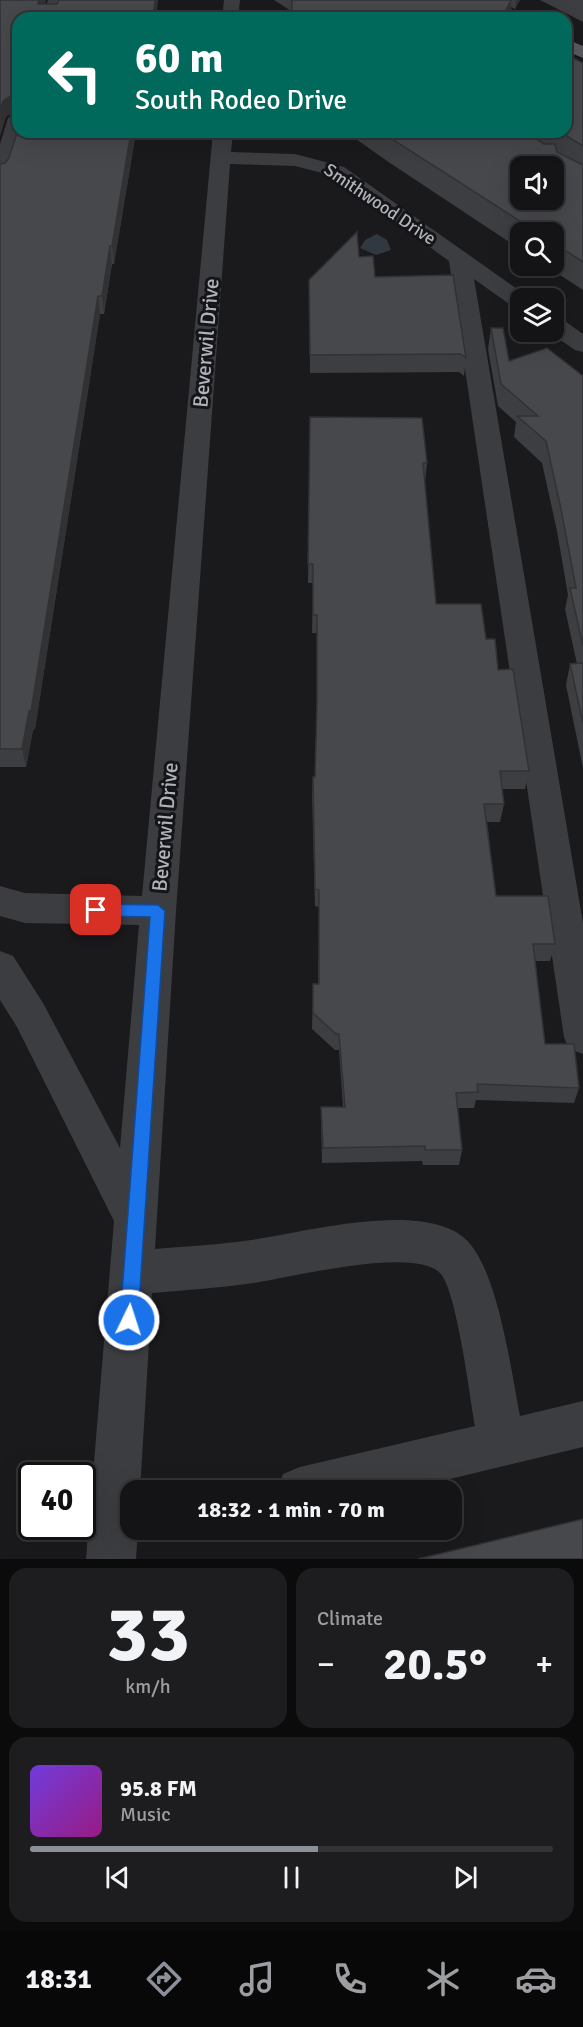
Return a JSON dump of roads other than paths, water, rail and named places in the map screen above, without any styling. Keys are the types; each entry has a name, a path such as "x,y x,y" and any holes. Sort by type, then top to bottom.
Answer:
{"main road":[{"path":"483,0 506,12"}],"street":[{"path":"282,0 304,12"},
{"path":"0,174 12,137"},
{"name":"Smithwood Drive","path":"222,145 320,163 337,171 510,294"},
{"name":"Beverwil Drive","path":"119,1541 132,1273 158,911 222,145"},
{"path":"460,259 583,1037"},
{"path":"564,331 583,345"},
{"path":"0,901 25,908 158,911"},
{"path":"0,967 30,1016 136,1220"},
{"path":"132,1273 252,1261 383,1240 437,1246 456,1259 469,1288 501,1443"},
{"path":"346,1480 583,1424"}]}
